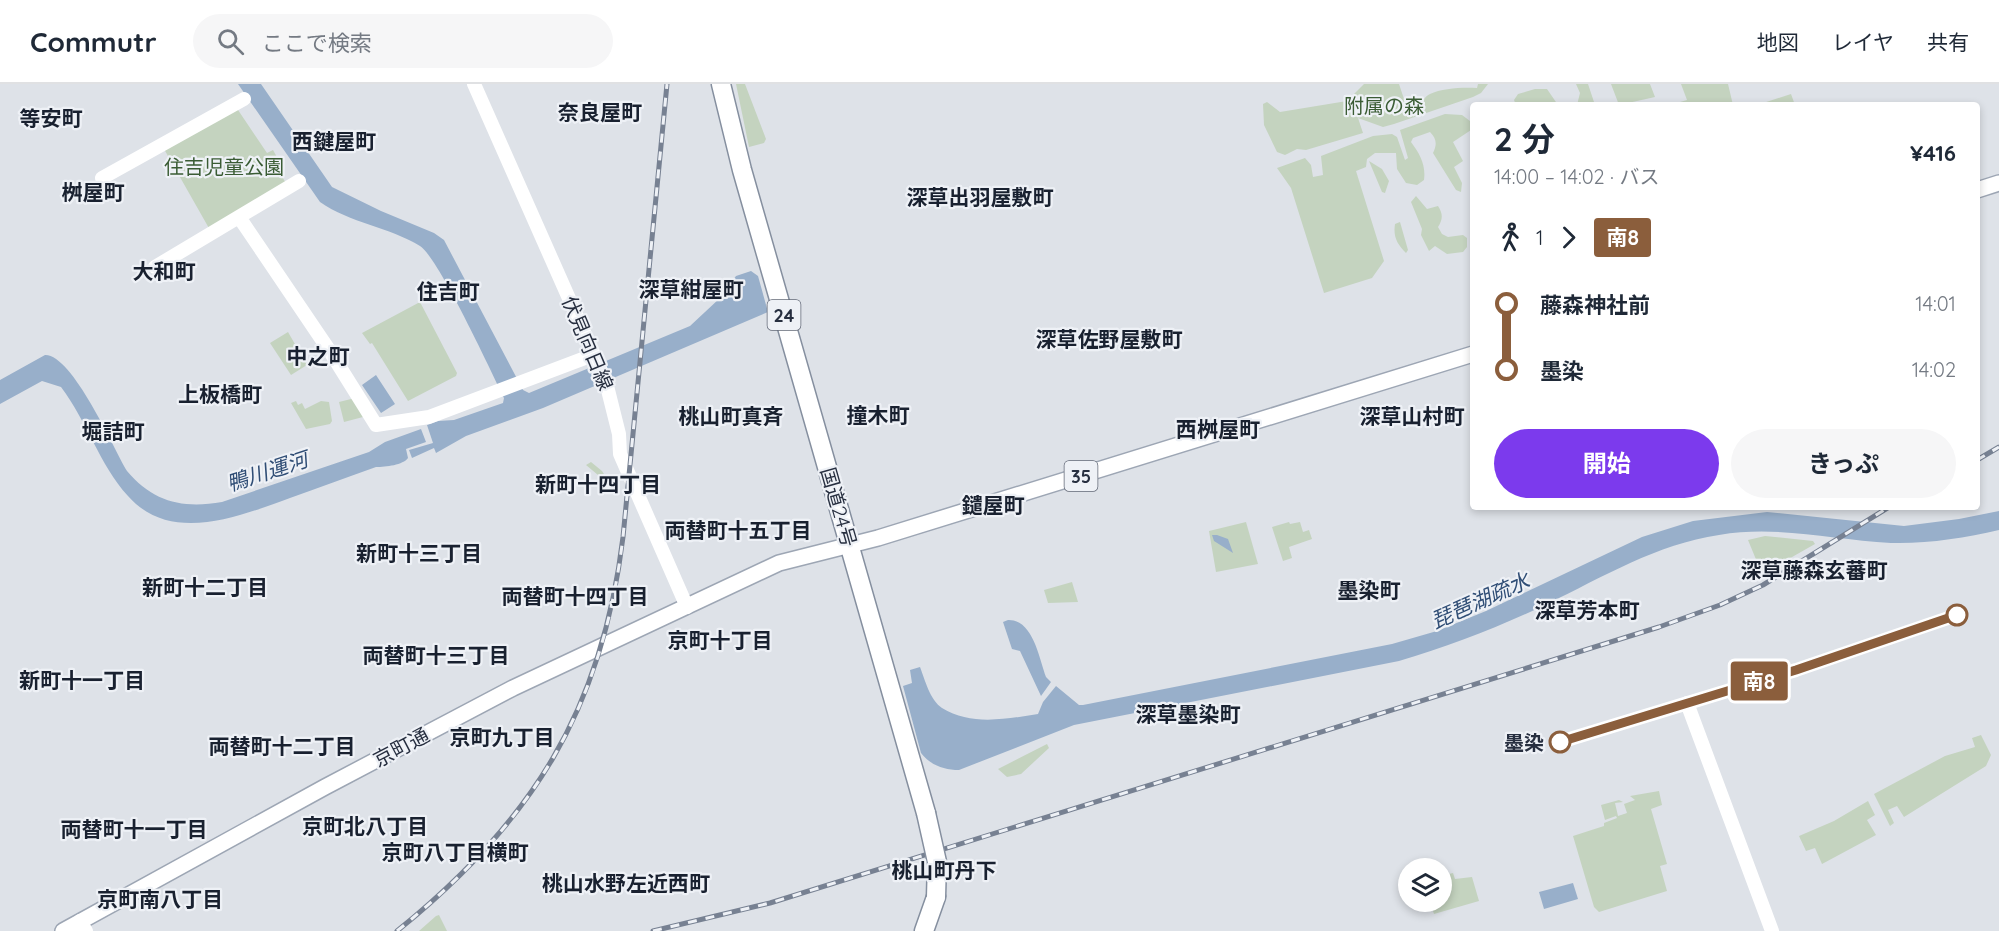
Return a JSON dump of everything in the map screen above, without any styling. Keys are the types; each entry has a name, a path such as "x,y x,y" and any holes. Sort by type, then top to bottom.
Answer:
{"highway":[{"name":"国道24号","path":"721,84 743,172 926,813 937,862 936,897 924,931"}],"main road":[{"path":"1980,189 1999,183"},
{"name":"35","path":"850,546 1470,355"},
{"name":"京町通","path":"63,931 83,926 513,688 779,563 850,546"}],"street":[{"name":"伏見向日線","path":"474,84 606,381 619,434 620,454 687,607"},
{"path":"102,178 244,99"},
{"path":"155,267 299,181"},
{"path":"239,217 331,353 376,425 429,417 595,358"},
{"path":"1687,703 1772,931"}],"green space":[{"path":"736,84 745,84 766,139 764,143 749,147"},
{"name":"附属の森","path":"1364,84 1399,84 1405,102 1415,106 1428,95 1441,90 1477,88 1478,84 1488,84 1481,93 1473,97 1394,124 1383,127 1358,118 1363,133 1306,150 1297,149 1285,155 1277,152 1264,125 1263,104 1267,102 1280,112 1347,101 1355,111 1354,94"},
{"path":"1576,84 1588,84 1594,102 1578,102 1580,93"},
{"path":"1611,84 1650,84 1655,97 1632,102 1618,102"},
{"path":"1681,84 1728,84 1732,102 1680,102 1687,100"},
{"path":"1535,89 1547,89 1556,102 1515,102 1518,94"},
{"path":"1791,94 1794,102 1766,102"},
{"name":"住吉児童公園","path":"236,107 267,153 273,150 278,159 273,163 286,183 210,230 164,149"},
{"path":"1445,114 1462,115 1470,121 1470,131 1453,142 1463,161 1454,167 1462,183 1461,192 1456,190 1433,153 1436,142 1430,132 1413,138 1411,142 1420,155 1424,169 1424,180 1417,185 1406,183 1397,169 1396,153 1375,153 1367,159 1366,167 1356,171 1384,261 1372,278 1324,293 1291,188 1277,168 1305,158 1311,165 1313,177 1323,175 1321,156 1373,136 1392,134 1397,137 1405,160 1408,158 1400,130"},
{"path":"1369,161 1382,169 1389,181 1385,193 1382,192"},
{"path":"1416,196 1427,209 1438,206 1442,216 1438,227 1442,234 1448,237 1463,235 1467,238 1467,247 1463,252 1447,254 1435,246 1429,251 1421,235 1422,229 1411,202"},
{"path":"1400,222 1408,250 1406,253 1395,237 1395,224"},
{"path":"420,302 457,373 456,376 408,401 372,343 370,344 362,333"},
{"path":"288,332 307,365 291,375 270,343"},
{"path":"355,398 363,417 344,422 339,402"},
{"path":"296,401 298,405 302,403 305,409 321,401 329,402 332,421 330,424 306,429 291,403"},
{"path":"591,462 602,471 611,485 606,488 598,475 586,465"},
{"path":"1246,522 1258,564 1216,572 1209,531"},
{"path":"1289,522 1290,524 1300,522 1303,532 1309,530 1312,539 1289,547 1292,558 1283,561 1272,527"},
{"path":"1765,536 1813,541 1815,544 1762,574 1748,540"},
{"path":"1072,582 1078,602 1048,603 1044,590"},
{"path":"1981,735 1991,755 1986,766 1904,817 1897,806 1888,810 1894,823 1890,826 1874,794 1945,756 1975,747 1972,738"},
{"path":"1047,744 1049,748 1021,774 1007,777 998,769"},
{"path":"1659,791 1662,805 1651,809 1667,864 1660,866 1667,891 1599,912 1594,907 1573,836 1604,826 1604,823 1617,818 1616,816 1605,820 1601,805 1619,800 1623,802 1615,803 1618,816 1627,813 1624,804 1635,800 1630,796"},
{"path":"1868,801 1875,815 1867,820 1876,835 1822,864 1815,848 1806,851 1799,836 1834,821"},
{"path":"1452,873 1455,879 1472,877 1479,901 1452,909"},
{"path":"439,915 447,931 419,931 436,916"}],"water":[{"path":"238,84 261,84 332,187 434,233 444,240 523,390 529,393 690,326 720,298 736,276 751,271 758,276 768,312 543,408 466,436 436,453 434,448 412,458 409,450 433,443 427,425 438,421 454,420 503,403 504,398 464,317 428,255 420,246 396,234 344,215 320,202"},
{"path":"45,355 56,359 79,385 127,471 147,490 170,501 194,504 222,502 369,452 385,442 421,429 426,442 406,449 408,458 402,462 376,467 250,512 206,522 185,523 164,520 145,511 118,484 61,387 42,381 0,404 0,380"},
{"path":"376,375 395,404 381,413 362,385"},
{"path":"1999,511 1999,530 1932,541 1891,543 1784,532 1741,532 1696,539 1652,554 1511,620 1399,661 1074,725 959,770 938,766 921,753 903,686 912,683 910,670 920,667 934,700 953,714 989,720 1014,718 1038,714 1043,702 1056,686 1079,705 1083,705 1392,644 1437,631 1486,611 1642,537 1693,521 1767,512 1904,526"},
{"path":"1212,535 1228,539 1233,553 1214,541"},
{"path":"1017,621 1024,626 1034,641 1046,677 1051,682 1041,696 1020,651 1012,649 1003,622"},
{"path":"1573,883 1578,899 1544,909 1539,892"}],"railway":[{"path":"397,931 445,890 486,848 522,804 553,758 578,709 598,657 613,599 623,537 667,84"},
{"path":"1980,458 1999,447"},
{"path":"653,931 770,903 1659,627 1720,605 1763,585 1884,510"}],"bus line":[{"name":"南8","path":"1560,742 1796,670 1957,615"}],"place":[{"name":"墨染","path":"1560,742"}],"district":[{"name":"奈良屋町","path":"600,112"},
{"name":"等安町","path":"51,118"},
{"name":"西鍵屋町","path":"334,141"},
{"name":"桝屋町","path":"93,192"},
{"name":"深草出羽屋敷町","path":"980,197"},
{"name":"大和町","path":"164,271"},
{"name":"深草紺屋町","path":"691,289"},
{"name":"住吉町","path":"448,291"},
{"name":"深草佐野屋敷町","path":"1109,339"},
{"name":"中之町","path":"318,356"},
{"name":"上板橋町","path":"220,394"},
{"name":"撞木町","path":"878,415"},
{"name":"桃山町真斉","path":"731,416"},
{"name":"深草山村町","path":"1412,416"},
{"name":"西桝屋町","path":"1218,429"},
{"name":"堀詰町","path":"113,431"},
{"name":"新町十四丁目","path":"598,484"},
{"name":"鑓屋町","path":"993,505"},
{"name":"両替町十五丁目","path":"738,530"},
{"name":"新町十三丁目","path":"419,553"},
{"name":"深草藤森玄蕃町","path":"1814,570"},
{"name":"新町十二丁目","path":"205,587"},
{"name":"墨染町","path":"1369,590"},
{"name":"両替町十四丁目","path":"575,596"},
{"name":"深草芳本町","path":"1587,610"},
{"name":"京町十丁目","path":"720,640"},
{"name":"両替町十三丁目","path":"436,655"},
{"name":"新町十一丁目","path":"82,680"},
{"name":"深草墨染町","path":"1188,714"},
{"name":"京町九丁目","path":"502,737"},
{"name":"両替町十二丁目","path":"282,746"},
{"name":"京町北八丁目","path":"365,826"},
{"name":"両替町十一丁目","path":"134,829"},
{"name":"京町八丁目横町","path":"455,852"},
{"name":"桃山町丹下","path":"944,870"},
{"name":"桃山水野左近西町","path":"626,883"},
{"name":"京町南八丁目","path":"160,899"}],"water label":[{"name":"鴨川運河","path":"267,471"},
{"name":"琵琶湖疏水","path":"1480,600"}]}
